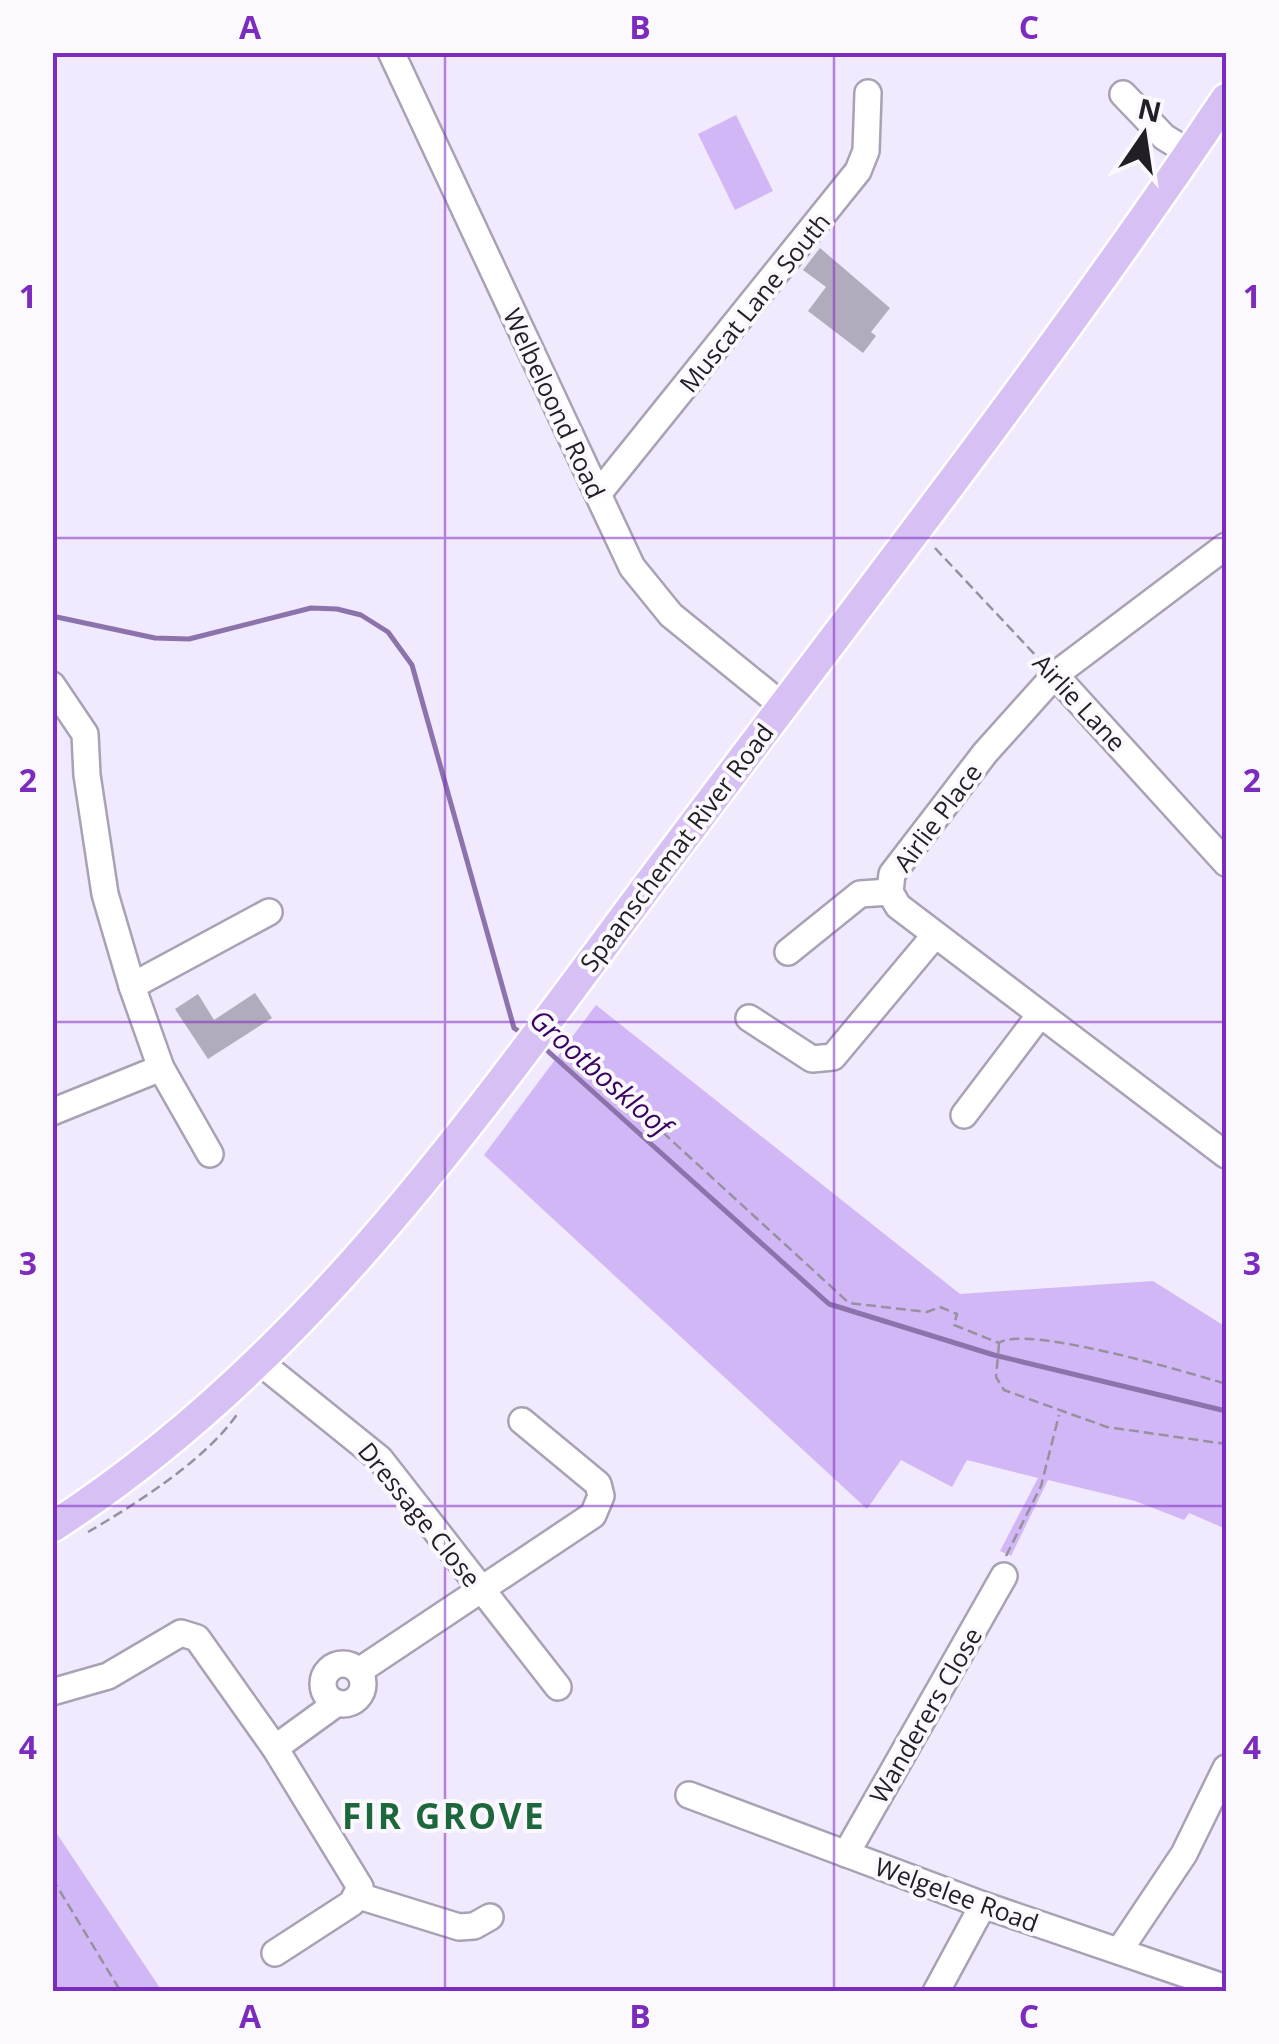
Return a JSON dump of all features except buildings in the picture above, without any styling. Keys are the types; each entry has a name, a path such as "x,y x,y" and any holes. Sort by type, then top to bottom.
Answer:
{"main road":[{"name":"Spaanschemat River Road","path":"52,1527 132,1472 261,1363 394,1216 538,1036 1122,252 1226,99"}],"street":[{"name":"Welbeloond Road","path":"391,52 646,588 672,616 783,706"},
{"name":"Muscat Lane South","path":"598,494 858,171 866,151 868,93"},
{"path":"1123,94 1164,137 1190,152"},
{"name":"Airlie Place","path":"1226,546 1055,676 985,753 926,829 892,874 890,892 898,906 1226,1155"},
{"name":"Airlie Lane","path":"1055,676 1226,864"},
{"path":"52,685 85,734 87,775 106,894 132,986 161,1068 210,1154"},
{"path":"788,952 860,894 890,892"},
{"path":"132,986 269,912"},
{"path":"749,1018 812,1060 833,1057 936,935"},
{"path":"964,1115 1039,1016"},
{"path":"52,1112 161,1068"},
{"name":"Dressage Close","path":"261,1363 364,1443 558,1687"},
{"path":"275,1748 337,1703 323,1686 327,1672 346,1664 359,1671 574,1531 593,1514 602,1496 594,1480 522,1422"},
{"name":"Wanderers Close","path":"846,1854 1004,1576"},
{"path":"52,1692 108,1676 173,1637 192,1634 275,1748 358,1882 359,1896"},
{"path":"1118,1951 1184,1854 1226,1768"},
{"name":"Welgelee Road","path":"689,1794 983,1905 1226,1988"},
{"path":"359,1896 459,1927 474,1926 490,1916"},
{"path":"276,1953 359,1896"},
{"path":"936,1992 983,1905"}],"path":[{"name":"Airlie Lane","path":"931,543 1055,676"},
{"path":"538,1036 849,1303 927,1312 940,1308 957,1314 954,1325 999,1342 1012,1338 1053,1340 1226,1384"},
{"path":"999,1342 996,1377 1004,1390 1060,1413 1128,1432 1226,1444"},
{"path":"1004,1576 1005,1559 1041,1486 1060,1413"},
{"path":"52,1878 120,1992"}],"shaded area":[{"path":"736,115 773,191 735,210 698,134"},
{"path":"596,1005 960,1294 1153,1281 1226,1327 1226,1529 1189,1513 1184,1520 1135,1501 1048,1480 1011,1556 1000,1551 1038,1478 967,1460 952,1487 901,1460 867,1509 484,1155"},
{"path":"53,1828 162,1991 53,1991"}],"waterway":[{"name":"Grootboskloof","path":"52,616 155,638 189,639 311,608 337,609 361,615 388,632 412,665 514,1028 523,1034"},
{"name":"Grootboskloof","path":"541,1045 829,1304 994,1355 1226,1411"}],"district":[{"name":"FIR GROVE","path":"444,1815"}]}
